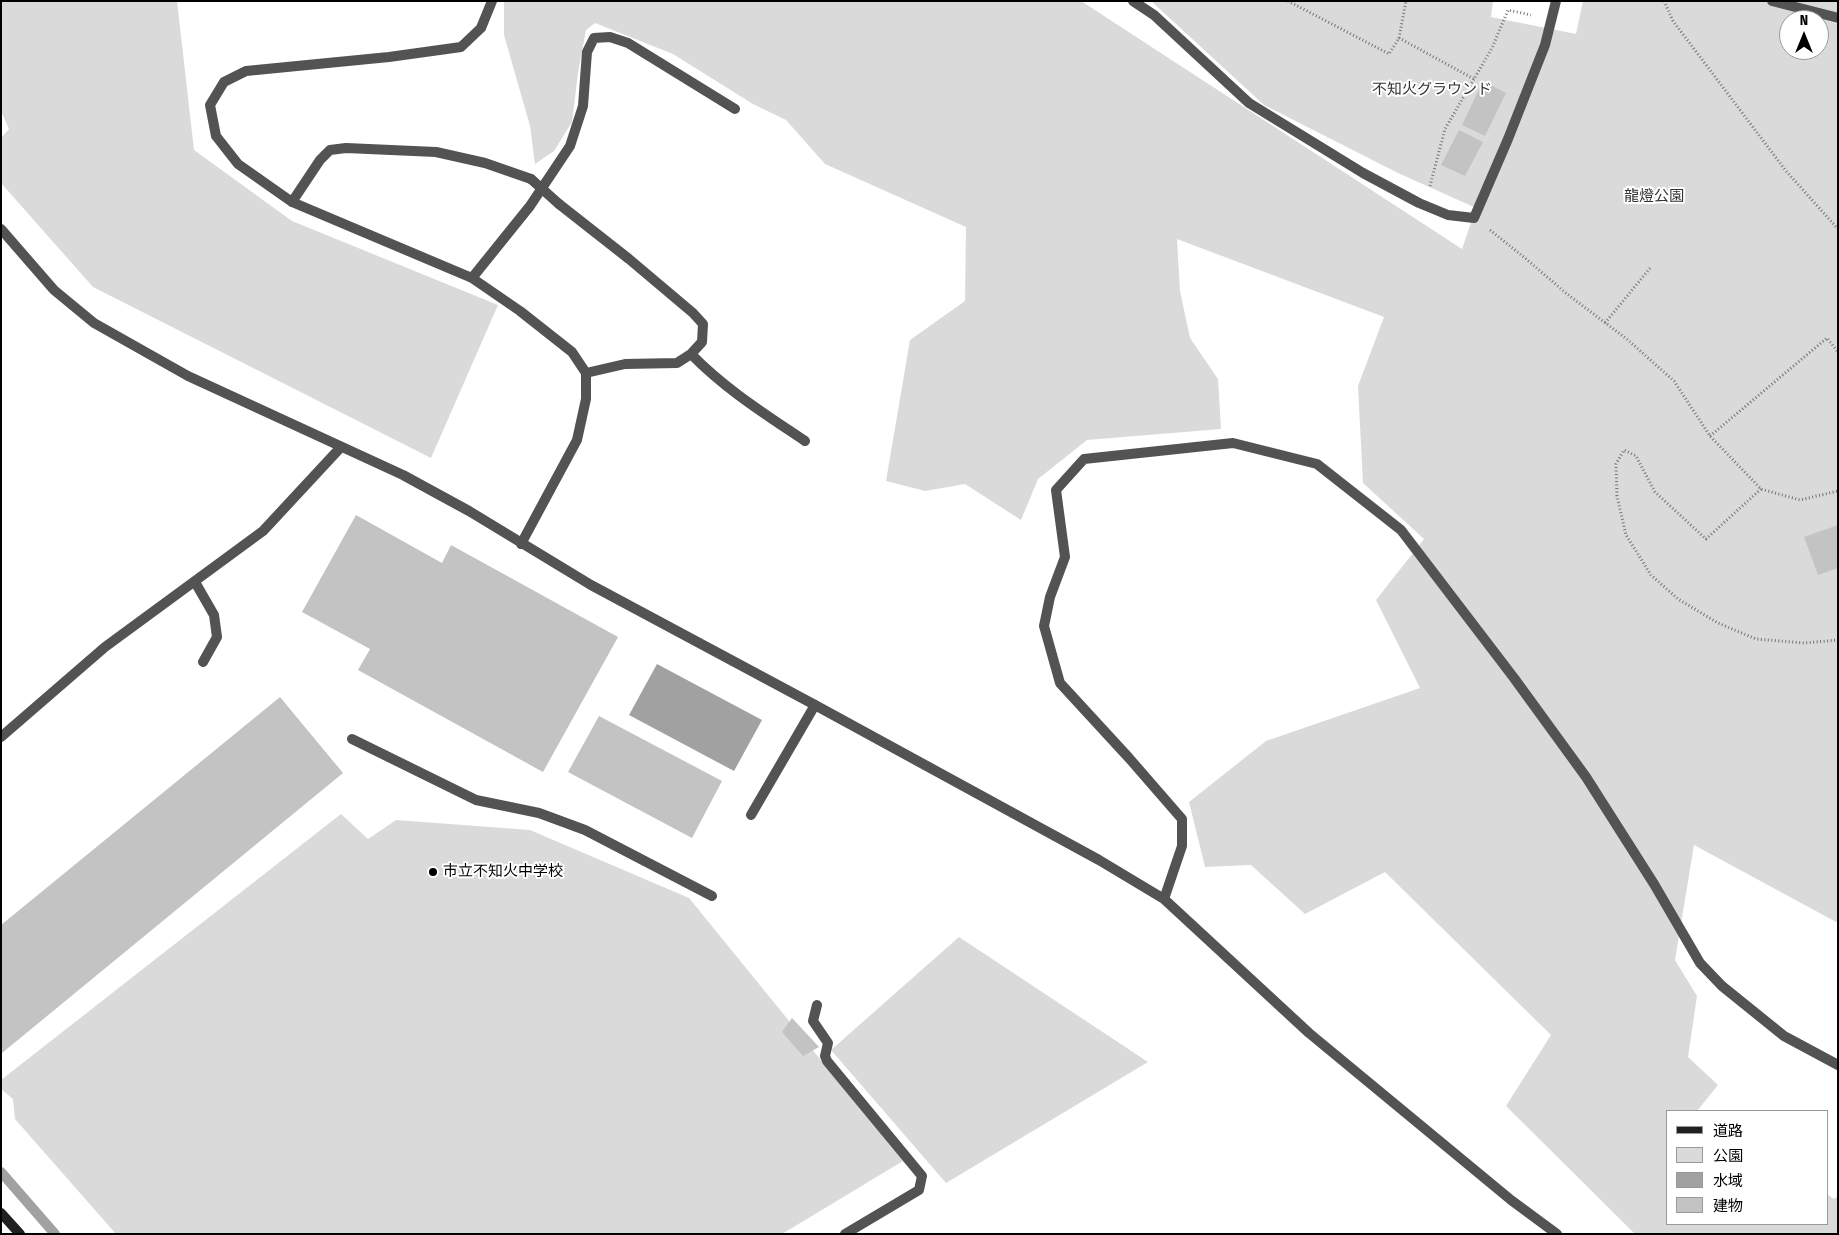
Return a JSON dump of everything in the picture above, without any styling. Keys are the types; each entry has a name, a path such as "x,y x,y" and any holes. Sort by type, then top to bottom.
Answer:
{"street":[{"path":"492,1 481,28 461,47 389,57 246,71 224,82 210,105 216,136 238,164 292,202 472,278 520,311 572,352 586,373 586,398 576,440 521,544"},
{"path":"1133,1 1154,15 1249,103 1363,173 1419,203 1448,215 1474,218 1508,139 1545,44 1556,1"},
{"path":"1772,1 1838,18"},
{"path":"472,278 530,206 570,146 583,106 587,52 594,38 610,36 628,44 735,109"},
{"path":"292,202 320,160 330,150 346,148 436,152 485,162 531,178 559,204 629,259 693,313 703,324 702,342 691,354 677,363 625,364 586,373"},
{"path":"1,229 54,290 94,323 188,376 403,475 469,511 591,585 1099,860 1164,899 1309,1033 1511,1200 1557,1234"},
{"path":"691,354 748,403 805,441"},
{"path":"1164,899 1182,846 1182,819 1060,683 1044,626 1050,597 1065,556 1056,490 1084,459 1233,443 1317,464 1401,530 1514,678 1586,777 1654,884 1700,963 1722,986 1784,1036 1838,1065"},
{"path":"1,737 104,647 264,531 341,446"},
{"path":"195,582 214,615 217,637 203,662"},
{"path":"751,815 815,705"},
{"path":"352,739 476,800 539,813 585,830 712,896"},
{"path":"817,1006 813,1021 828,1043 825,1056 827,1061 922,1176 919,1190 845,1234"},
{"path":"1,1213 20,1234"}],"path":[{"path":"1288,1 1390,54 1399,38 1406,1"},
{"path":"1664,1 1673,21 1786,170 1838,229"},
{"path":"1429,188 1445,130 1492,48 1508,10 1551,20"},
{"path":"1399,38 1474,79"},
{"path":"1474,218 1526,258 1566,294 1628,340 1674,381 1710,436 1761,489 1800,500 1838,491"},
{"path":"1605,323 1652,267"},
{"path":"1710,436 1827,338 1838,352"},
{"path":"1761,489 1706,540 1655,492 1636,456 1624,450 1616,464 1617,496 1626,535 1651,575 1678,599 1718,623 1756,639 1804,643 1838,640"}],"green space":[{"path":"1,1 177,1 194,150 292,221 498,305 431,458 93,287 1,183 1,138 9,129 1,111"},
{"path":"504,1 1081,1 1462,249 1476,208 1398,173 1264,105 1151,1 1493,1 1491,17 1576,34 1583,1 1765,1 1794,10 1779,10 1779,60 1829,60 1829,21 1838,24 1838,923 1694,845 1675,960 1697,996 1688,1057 1718,1085 1698,1110 1666,1110 1666,1225 1829,1225 1829,1196 1834,1199 1838,1196 1838,1234 1635,1234 1506,1106 1551,1035 1385,872 1305,914 1251,865 1205,867 1189,802 1266,741 1420,688 1376,600 1424,539 1363,483 1358,386 1384,317 1177,239 1180,291 1190,338 1218,379 1221,429 1087,440 1038,479 1021,520 965,484 925,491 886,481 910,340 965,301 966,227 825,164 786,120 753,104 673,54 595,23 586,30 572,122 554,151 535,164 530,126 504,35"},
{"path":"1781,1 1838,1 1838,16 1829,14 1829,10 1815,10"},
{"path":"341,814 368,839 396,820 530,830 689,898 903,1161 782,1234 116,1234 15,1119 13,1099 1,1089 1,1080"},
{"path":"959,937 1148,1062 946,1183 831,1050"}],"water":[{"path":"657,664 762,720 734,771 629,715"}],"building":[{"path":"1483,81 1506,93 1485,136 1462,125"},
{"path":"1459,130 1483,142 1465,176 1441,165"},
{"path":"356,515 442,563 451,545 618,637 543,772 358,670 370,649 302,612"},
{"path":"1838,525 1838,568 1818,575 1804,537"},
{"path":"280,697 343,773 2,1053 1,925"},
{"path":"599,716 722,781 692,838 568,772"},
{"path":"792,1018 819,1047 803,1056 782,1032"}],"waterway":[{"path":"1,1172 55,1234"}],"place":[{"name":"市立不知火中学校","path":"433,872"}],"park label":[{"name":"不知火グラウンド","path":"1432,90"},
{"name":"龍燈公園","path":"1654,197"}]}
